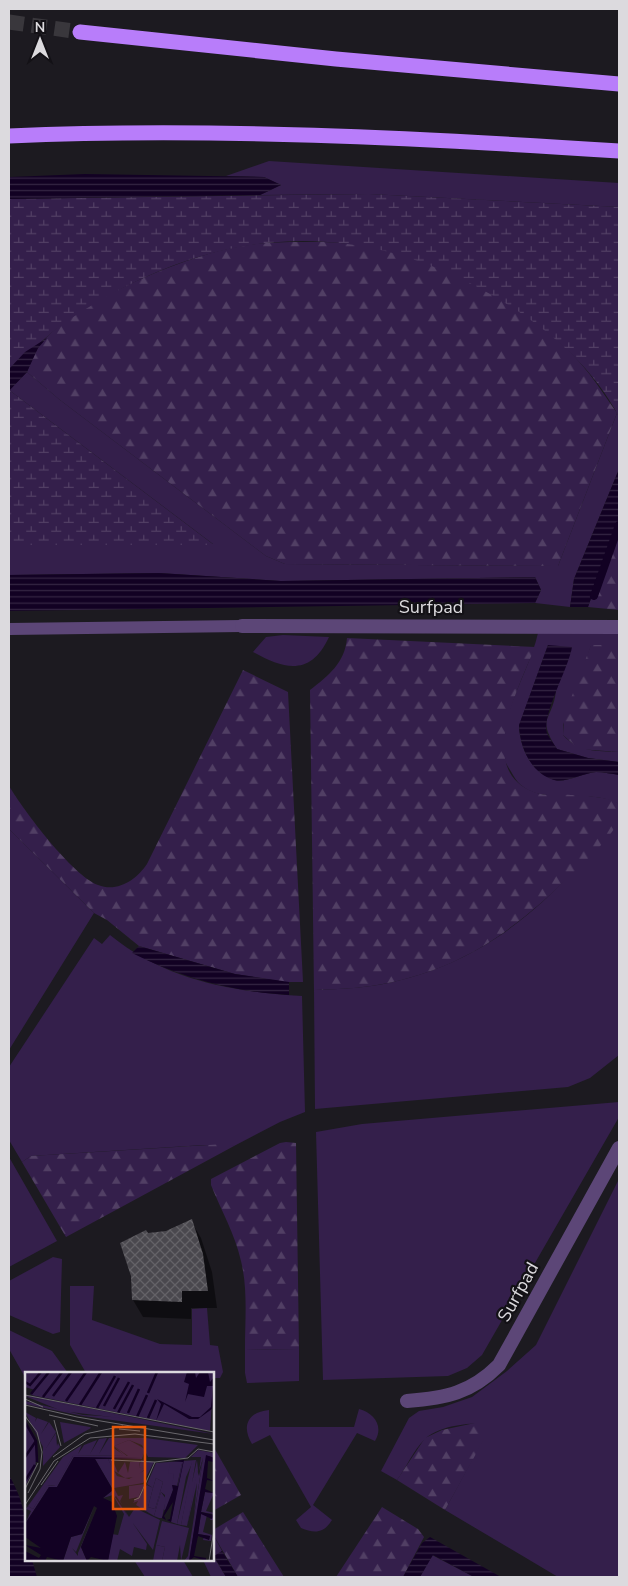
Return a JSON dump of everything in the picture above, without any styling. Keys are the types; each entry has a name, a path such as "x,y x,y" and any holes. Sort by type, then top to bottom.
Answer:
{"highway":[{"path":"80,32 336,59 619,84"},
{"path":"9,136 68,134 336,137 619,151"}],"street":[{"name":"Surfpad","path":"242,626 619,627"},
{"name":"Surfpad","path":"407,1402 463,1392 484,1380 499,1365 619,1148"}],"lane":[{"path":"9,629 242,626"}],"green space":[{"path":"269,161 619,183 619,207 369,194 260,195 281,185 264,177 226,176"},
{"path":"369,194 619,207 619,417 595,379 580,362 564,346 509,305 436,268 382,250 328,242 275,242 222,251 170,267 118,290 67,321 9,369 9,199"},
{"path":"277,242 359,244 420,259 475,284 502,300 550,334 578,360 595,382 617,413 558,566 285,564 266,556 60,400 27,372 38,348 53,332 73,316 99,300 156,273 210,253 243,246"},
{"path":"27,372 60,400 266,556 285,564 558,566 617,413 619,417 619,469 574,579 570,607 535,603 541,590 535,577 281,581 159,573 9,575 9,545 213,544 9,390"},
{"path":"9,390 214,545 9,545"},
{"path":"619,519 619,610 588,607"},
{"path":"619,632 619,645 591,646 563,725 563,735 575,745 588,750 619,752 619,762 588,758 557,749 547,730 546,724 556,691 555,674 548,645 519,726 522,743 528,759 539,772 559,781 596,772 619,775 619,804 590,796 550,795 528,790 515,779 506,762 503,754 503,740 510,709 538,633"},
{"path":"283,635 329,637 322,650 314,658 305,664 296,666 276,663 253,652 266,637"},
{"path":"347,638 535,647 512,704 506,726 504,746 507,765 516,781 534,792 548,795 587,796 613,800 619,804 619,817 617,825 600,846 552,893 506,931 483,946 458,960 402,980 364,987 314,990 310,690 329,674 339,662 346,647"},
{"path":"591,645 619,645 619,752 579,749 563,735 564,717"},
{"path":"243,670 288,692 303,982 285,982 235,974 139,946 107,920 94,913 9,829 9,786 49,841 87,879 98,885 113,887 120,886 138,875 147,864"},
{"path":"619,819 619,1055 590,1078 568,1087 315,1109 314,990 364,987 401,980 457,960 483,946 507,931 553,892 604,839"},
{"path":"9,829 94,913 9,1050"},
{"path":"110,935 154,963 201,981 251,991 302,996 305,1112 280,1122 234,1146 204,1145 31,1156 22,1162 9,1140 9,1067 94,938 102,944"},
{"path":"619,1102 619,1117 482,1355 467,1368 448,1376 323,1380 316,1132 362,1124"},
{"path":"280,1143 296,1143 299,1350 245,1349 246,1305 243,1272 235,1241 211,1185 211,1179"},
{"path":"225,1144 234,1146 66,1237 22,1162 31,1156"},
{"path":"9,1157 57,1241 9,1267"},
{"path":"619,1179 619,1577 558,1577 445,1510 492,1423 457,1425 432,1434 417,1448 397,1480 381,1471 409,1418 419,1411 443,1407 472,1397 507,1371 536,1345"},
{"path":"53,1257 62,1259 60,1332 53,1334 9,1315 9,1281"},
{"path":"70,1286 94,1286 92,1320 160,1344 192,1345 192,1309 207,1308 210,1345 218,1346 223,1372 220,1378 214,1378 214,1372 85,1372 70,1345"},
{"path":"9,1330 52,1351 67,1372 25,1372 25,1377 9,1349"},
{"path":"245,1349 299,1350 299,1381 247,1383"},
{"path":"359,1409 369,1414 376,1421 378,1435 375,1441 357,1433 313,1505 332,1520 326,1528 315,1532 301,1528 296,1520 311,1507 270,1435 252,1444 247,1431 249,1421 256,1414 269,1410 269,1427 354,1427"},
{"path":"475,1423 493,1423 445,1510 397,1480 425,1438 442,1430"},
{"path":"214,1448 241,1495 214,1510"},
{"path":"382,1507 418,1529 424,1537 403,1577 336,1577"},
{"path":"243,1512 284,1577 238,1577 214,1536 214,1529"},
{"path":"214,1536 222,1551 214,1557"},
{"path":"432,1555 474,1577 420,1577"},
{"path":"214,1557 226,1577 211,1577 203,1561 214,1561"},
{"path":"135,1561 184,1561 193,1577 145,1577"}],"shaded area":[{"path":"85,174 264,177 281,185 260,195 9,199 9,177"},
{"path":"47,338 38,348 27,372 9,391 9,369 25,352"},
{"path":"619,469 619,519 588,607 570,607 574,579"},
{"path":"159,573 281,581 535,577 541,590 535,603 9,611 9,575"},
{"path":"548,645 572,647 551,704 546,726 548,735 557,749 588,758 619,762 619,775 596,772 559,781 554,780 539,772 524,751 519,725"},
{"path":"139,946 235,974 289,982 289,995 228,987 170,970 132,953"},
{"path":"9,1475 15,1486 24,1516 25,1561 32,1561 37,1577 9,1577"},
{"path":"430,1537 501,1577 474,1577 433,1555 420,1577 403,1577 422,1543"},
{"path":"222,1551 238,1577 226,1577 214,1556"}],"building":[{"path":"192,1219 203,1254 208,1291 182,1291 182,1302 132,1300 131,1276 120,1243 146,1230 148,1233 166,1231"}],"waterway":[{"path":"594,596 619,525"}],"tunnel":[{"path":"9,22 80,32"}]}
